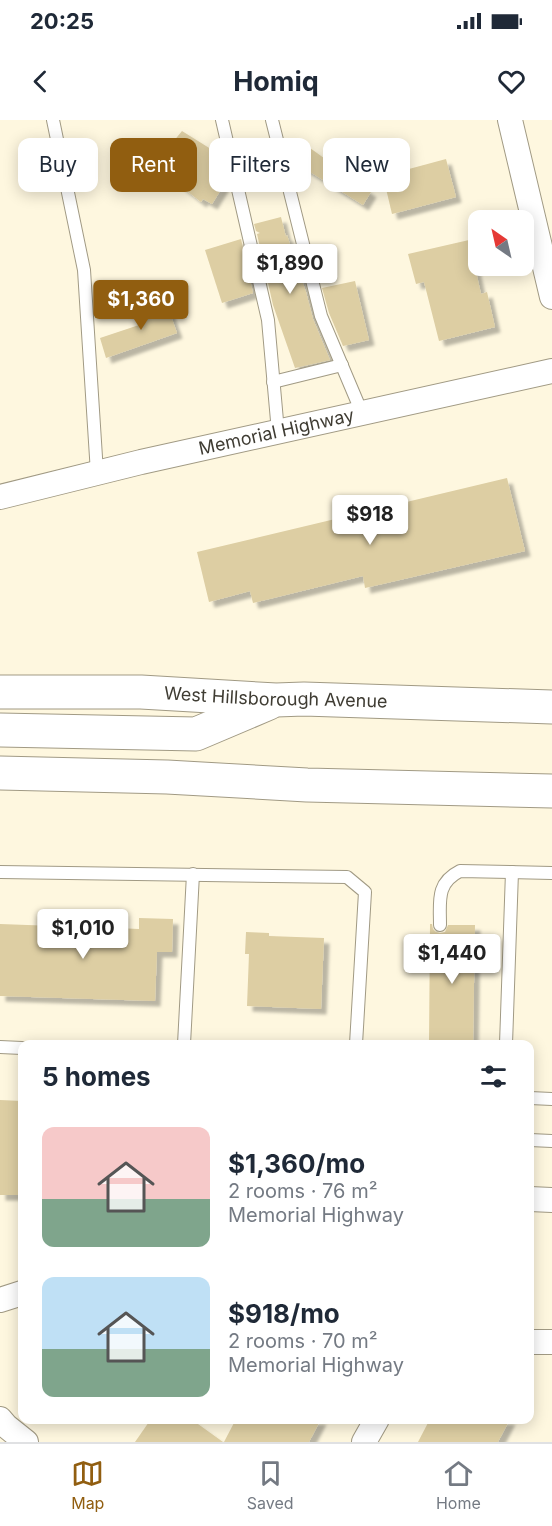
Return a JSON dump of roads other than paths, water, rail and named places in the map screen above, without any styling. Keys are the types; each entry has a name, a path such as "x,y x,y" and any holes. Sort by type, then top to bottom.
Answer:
{"main road":[{"name":"West Hillsborough Avenue","path":"0,692 141,692 276,700 552,707"},
{"path":"0,730 196,734 276,700"},
{"path":"0,773 167,777 307,785 552,791"}],"street":[{"path":"510,120 552,297"},
{"name":"Memorial Highway","path":"0,497 97,473 552,371"},
{"path":"534,1199 552,1200"},
{"path":"0,1300 18,1294"},
{"path":"534,1342 552,1342"},
{"path":"0,1419 26,1442"},
{"path":"364,1442 374,1424"}],"lane":[{"path":"53,120 84,270 97,473"},
{"path":"222,120 268,320 278,432"},
{"path":"272,120 321,316 362,413"},
{"path":"273,382 342,365"},
{"path":"440,925 440,901 443,886 450,876 460,871 552,873"},
{"path":"0,872 347,877 365,892 356,1040"},
{"path":"506,1040 512,872"},
{"path":"184,1040 193,874"},
{"path":"0,1047 18,1048"},
{"path":"534,1098 552,1099"},
{"path":"534,1140 552,1141"}]}
